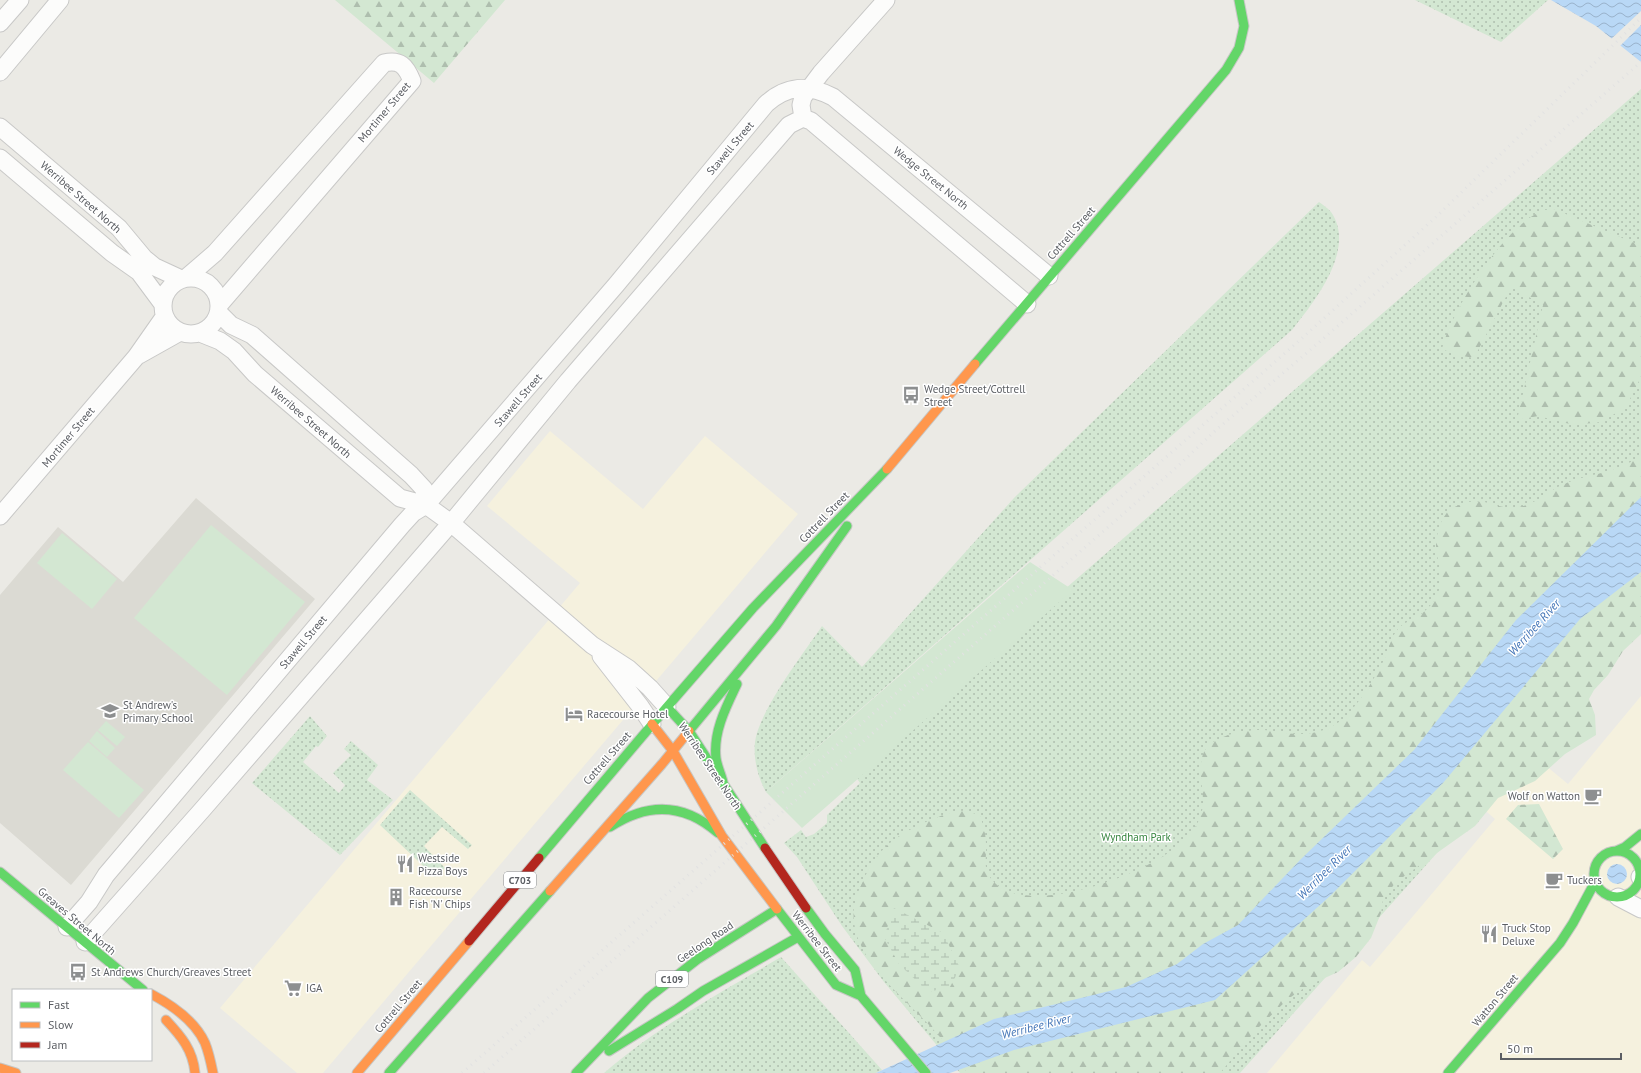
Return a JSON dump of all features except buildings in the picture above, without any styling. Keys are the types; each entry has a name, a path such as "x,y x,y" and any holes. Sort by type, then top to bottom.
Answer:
{"main road":[{"name":"Cottrell Street","path":"357,1073 666,707 752,608 887,470 1049,276 1226,70 1239,48 1244,26 1239,0"},
{"name":"Cottrell Street","path":"389,1073 673,751 747,662 776,626 887,470"},
{"path":"724,786 716,756 717,743 730,699 747,662"},
{"name":"Werribee Street North","path":"666,707 689,731 806,908"},
{"name":"Werribee Street North","path":"652,724 673,751 722,836 777,909"},
{"name":"C703","path":"596,838 614,824 628,817 666,809 682,811 710,826 722,836"},
{"path":"1616,851 1629,854 1634,859 1641,873 1635,889 1630,893 1613,900 1603,892 1595,882 1594,876 1596,864 1604,855 1625,847 1641,834"},
{"name":"Greaves Street North","path":"0,872 141,989"},
{"name":"Watton Street","path":"1448,1073 1560,943 1573,923 1595,882"},
{"path":"798,937 806,908"},
{"name":"C109","path":"777,909 806,908"},
{"name":"Werribee Street","path":"806,908 825,934 855,970 861,996"},
{"name":"Werribee Street","path":"777,909 836,985 861,996 926,1073"},
{"name":"Geelong Road","path":"579,1070 648,998 698,958 777,909"},
{"name":"Watton Street","path":"1560,943 1585,922"},
{"name":"Geelong Road","path":"579,1070 703,991 798,937"},
{"path":"152,995 168,1003 200,1034 207,1049 213,1073"},
{"path":"159,1014 186,1041 193,1057 195,1073"},
{"path":"415,1030 436,1020"},
{"path":"388,1036 402,1036"},
{"path":"0,1068 16,1073"}],"street":[{"path":"0,24 20,0"},
{"path":"0,72 60,0"},
{"path":"803,118 801,105 803,97 821,73 886,0"},
{"name":"Mortimer Street","path":"184,278 215,253 384,63 393,61 400,63 408,71 412,81 219,309"},
{"name":"Stawell Street","path":"67,927 89,902 106,875 402,525 413,513 426,505 548,365 766,104 782,92 795,88 810,89"},
{"name":"Wedge Street North","path":"810,89 824,92 833,97 1049,276"},
{"path":"85,942 202,810 451,523 635,302 789,125 803,118 811,121 1026,304"},
{"name":"Werribee Street North","path":"0,127 119,228 144,258 155,267 184,278"},
{"name":"Werribee Street North","path":"0,158 112,253 139,272 163,310"},
{"path":"196,277 205,281 212,287 217,295 219,309 215,322 208,329 200,333 190,334 173,329 163,310 164,295 168,288 184,278 196,277"},
{"path":"616,285 635,302"},
{"path":"219,309 231,325 252,336 411,475 424,489 426,505"},
{"name":"Mortimer Street","path":"0,516 136,357 163,310"},
{"name":"Mortimer Street","path":"136,357 180,332"},
{"name":"Werribee Street North","path":"200,333 220,341 234,351 255,374 400,498 426,505 451,523 592,645 629,668 650,688 666,707"},
{"name":"Stawell Street","path":"548,365 568,381"},
{"name":"Werribee Street North","path":"592,645 640,706 652,724"},
{"path":"1613,900 1641,909"}],"shaded area":[{"path":"550,431 643,509 705,436 798,514 323,1073 297,1073 220,1008 580,583 487,506"},
{"name":"St Andrew's Primary School","path":"196,498 315,599 71,885 0,823 0,595 58,527 123,582"},
{"path":"1641,696 1641,1073 1267,1073 1362,960 1370,967 1495,819 1480,806 1528,751 1568,784"}],"green space":[{"path":"335,0 505,0 434,83"},
{"path":"1415,0 1548,0 1501,42"},
{"name":"Wyndham Park","path":"1641,89 1641,598 1633,634 1240,1073 960,1073 884,982 842,926 797,857 784,843 801,830 806,837 814,834 827,823 827,815 860,783 853,773"},
{"path":"1319,202 1331,212 1338,227 1339,242 1336,258 1330,274 1321,290 1292,330 766,792 760,779 756,764 755,740 757,733 762,720 777,692 822,626 862,667 1014,498"},
{"path":"1554,209 1641,246 1641,377 1626,407 1601,422 1574,425 1538,416 1517,420 1543,305 1511,287 1474,358 1457,355 1442,349 1456,313 1468,292 1496,251 1527,219 1544,210"},
{"path":"1641,457 1641,634 1623,651 1608,675 1594,690 1589,699 1595,715 1596,735 1565,754 1535,781 1498,798 1475,826 1396,882 1383,899 1381,913 1371,938 1356,957 1338,972 1307,986 1288,999 1256,1030 1220,1073 967,1073 940,1037 873,965 857,937 854,922 856,900 859,889 873,862 885,847 901,835 949,813 965,811 980,815 985,837 986,865 991,879 996,884 1014,893 1039,896 1068,893 1098,885 1129,874 1156,861 1178,846 1192,832 1198,822 1203,805 1201,760 1203,753 1211,743 1228,735 1258,730 1296,734 1316,732 1335,725 1351,711 1376,675 1395,633 1402,625 1425,611 1438,594 1441,579 1436,546 1439,528 1443,518 1450,509 1475,501 1511,508 1519,507 1531,503 1568,483 1609,471"},
{"path":"211,525 305,602 227,695 134,618"},
{"path":"62,533 117,579 92,609 37,563"},
{"path":"1030,562 1073,590 802,828 766,792"},
{"path":"310,716 327,736 318,747 316,746 303,762 339,793 345,785 333,773 351,755 344,749 351,741 378,765 367,780 393,800 340,855 252,783"},
{"path":"106,721 125,737 117,746 98,730"},
{"path":"97,731 115,748 107,757 89,741"},
{"path":"88,742 144,790 119,818 63,770"},
{"path":"410,790 472,845 468,849 442,827 424,846 445,868 435,877 380,825"},
{"path":"1539,804 1563,849 1553,859 1506,819 1518,805"},
{"path":"894,908 943,933 960,968 950,987 928,992 899,964 884,937"},
{"path":"781,957 882,1070 876,1073 604,1073 624,1056 667,1026 712,997"}],"water":[{"path":"1551,0 1641,0 1641,62 1596,26"},
{"name":"Werribee River","path":"1641,497 1641,572 1580,619 1443,783 1330,896 1215,1000 1014,1050 950,1073 876,1073 994,1019 1126,987 1177,964 1203,944 1238,925 1300,860 1414,750 1516,620"},
{"path":"1617,864 1624,867 1627,874 1624,881 1617,884 1610,881 1607,874 1610,867"}],"pier":[{"path":"1641,11 1641,25 1619,47 1610,40"}],"railway":[{"path":"462,1073 1300,340 1437,216 1641,18"},
{"path":"484,1073 1178,466 1216,430 1641,62"}],"traffic: fast":[{"path":"975,364 1226,70 1239,48 1244,26 1239,0"},
{"path":"667,707 753,608 887,469"},
{"path":"689,731 776,626 847,526"},
{"path":"723,782 716,758 716,739 721,720 737,684"},
{"path":"539,858 667,707 689,731 765,848"},
{"path":"610,827 638,813 666,809 679,811 692,816 705,823 718,833"},
{"path":"1616,851 1625,847 1641,834"},
{"path":"1613,851 1621,851 1630,855 1636,861 1640,874 1636,887 1630,893 1621,897 1613,897 1604,893 1598,887 1594,878 1594,870 1598,861 1604,855 1613,851"},
{"path":"0,872 142,989"},
{"path":"1448,1073 1560,943 1573,923 1595,882"},
{"path":"389,1073 550,891"},
{"path":"806,908 825,934 855,970 861,996 926,1073"},
{"path":"777,909 836,985 861,996"},
{"path":"576,1073 648,998 698,959 777,909"},
{"path":"609,1051 703,991 798,937"}],"traffic: slow":[{"path":"887,469 975,364"},
{"path":"652,724 673,751 722,836 777,909"},
{"path":"550,891 662,764 689,731"},
{"path":"357,1073 469,941"},
{"path":"152,995 182,1014 201,1035 209,1054 213,1073"},
{"path":"166,1020 177,1032 189,1050 195,1073"},
{"path":"0,1068 16,1073"}],"traffic: jam":[{"path":"765,848 806,908"},
{"path":"469,941 539,858"}],"place":[{"name":"Wedge Street/Cottrell Street","path":"911,395"},
{"name":"St Andrew's Primary School","path":"110,711"},
{"name":"Racecourse Hotel","path":"574,714"},
{"name":"Wolf on Watton","path":"1593,796"},
{"name":"Westside Pizza Boys","path":"405,864"},
{"name":"Tuckers","path":"1554,880"},
{"name":"Racecourse Fish 'N' Chips","path":"396,897"},
{"name":"Truck Stop Deluxe","path":"1489,934"},
{"name":"St Andrews Church/Greaves Street","path":"78,972"},
{"name":"IGA","path":"293,988"}]}
